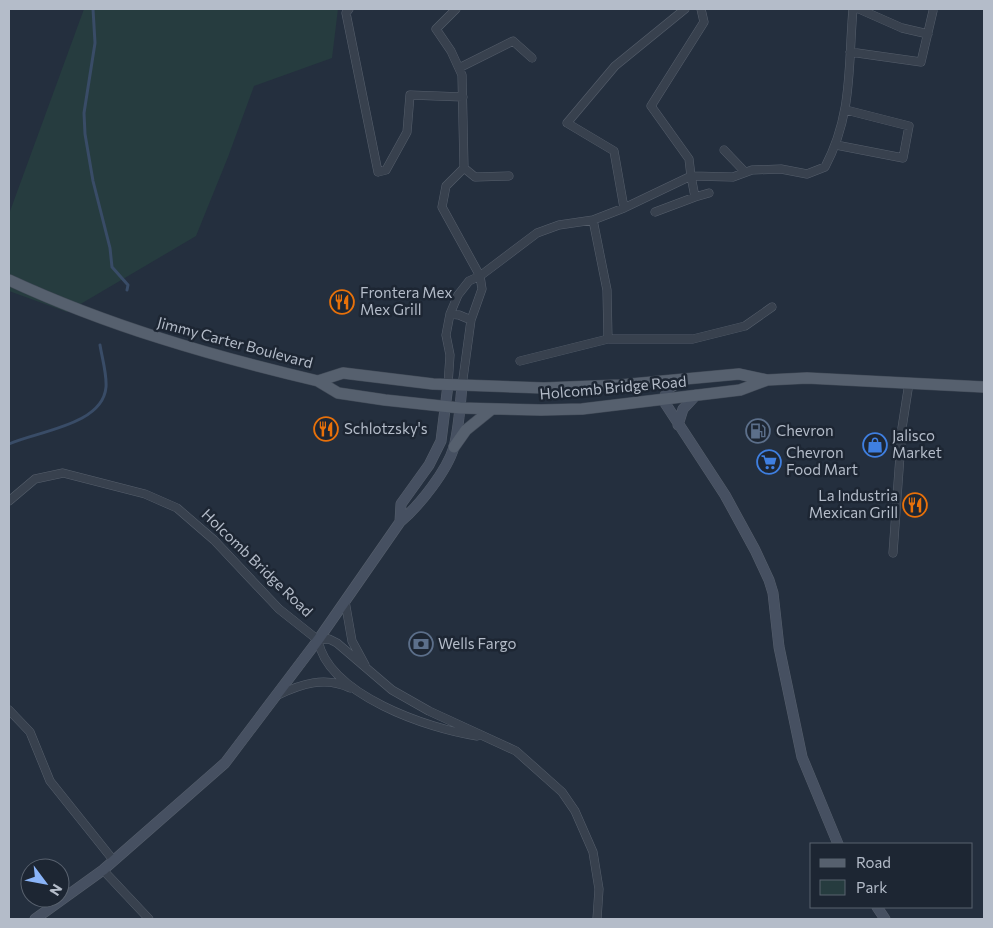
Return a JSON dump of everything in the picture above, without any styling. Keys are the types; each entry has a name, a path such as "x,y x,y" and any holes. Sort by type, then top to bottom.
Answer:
{"main road":[{"name":"Jimmy Carter Boulevard","path":"9,280 62,303 169,342 318,381 338,393 460,408"},
{"name":"Holcomb Bridge Road","path":"318,381 343,373 462,386 569,388 739,374 767,380 807,378 984,387"},
{"path":"684,379 668,389 662,400 739,519 773,592 780,647 802,757 838,843"},
{"name":"Holcomb Bridge Road","path":"460,408 582,409 740,390 767,380"},
{"name":"Holcomb Bridge Road","path":"400,522 401,504 439,448 448,385"},
{"name":"Holcomb Bridge Road","path":"35,919 114,861 225,763 318,640 400,522 412,512 444,467 454,447 462,386"},
{"path":"678,425 682,408 696,396"},
{"path":"454,447 466,430 492,409"},
{"path":"879,908 885,919"}],"street":[{"path":"349,9 346,13 356,70 378,172 386,170 408,132 410,95 462,97"},
{"path":"456,9 436,30 451,51 462,75 464,168 446,186 442,208 480,276 482,289 471,320 462,386"},
{"path":"624,208 614,151 567,123 615,66 686,9"},
{"path":"695,197 689,159 651,106 704,22 701,9"},
{"path":"448,385 450,355 446,335 450,314 458,296 468,281 480,276 537,233 559,225 593,220 624,208 691,176 733,177 752,170 781,169 807,174 825,167 836,146 846,110 853,9"},
{"path":"859,9 902,28 928,34"},
{"path":"850,52 921,62 933,12"},
{"path":"459,68 512,41 532,58"},
{"path":"836,146 903,158 909,126 846,110"},
{"path":"724,150 746,172"},
{"path":"464,168 475,177 509,176"},
{"path":"655,212 709,193"},
{"path":"593,220 607,290 608,339"},
{"path":"520,361 608,339 693,339 745,326 772,307"},
{"path":"450,314 459,315 471,320"},
{"path":"893,553 902,428 909,383"},
{"name":"Holcomb Bridge Road","path":"9,501 35,479 63,473 145,494 177,508 209,535 279,609 318,640"},
{"path":"345,601 352,641 358,655 374,676"},
{"path":"363,694 344,679 325,659 318,640 329,639 336,643 374,676 410,701 482,736 516,750 562,792 576,811 593,852 599,889 597,919"},
{"path":"276,696 294,687 326,681 337,682 402,716 460,733 482,736"},
{"path":"9,710 30,732 50,781 114,861"},
{"path":"103,870 150,919"}],"green space":[{"path":"84,9 338,9 332,58 254,86 196,236 67,312 9,291 9,214"}],"waterway":[{"path":"93,9 95,43 84,113 85,134 93,181 110,248 112,267 128,285 127,290"},
{"path":"9,444 67,425 94,410 102,400 106,387 100,345"}],"place":[{"name":"Frontera Mex Mex Grill","path":"342,302"},
{"name":"Schlotzsky's","path":"326,429"},
{"name":"Chevron","path":"758,431"},
{"name":"Jalisco Market","path":"875,445"},
{"name":"Chevron Food Mart","path":"769,462"},
{"name":"La Industria Mexican Grill","path":"915,505"},
{"name":"Wells Fargo","path":"421,644"}]}
